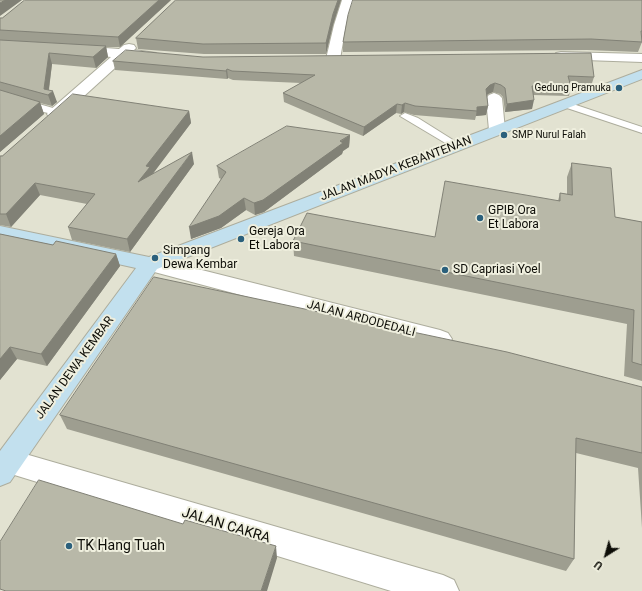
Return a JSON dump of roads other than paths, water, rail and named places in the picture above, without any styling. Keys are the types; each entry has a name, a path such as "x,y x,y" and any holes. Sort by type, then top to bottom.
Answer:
{"street":[{"path":"333,59 340,25 348,0"},
{"path":"46,122 141,37"},
{"path":"67,49 165,57"},
{"path":"545,57 592,56 642,58"},
{"path":"318,59 349,59"},
{"name":"JALAN MADYA KEBANTENAN","path":"150,264 642,74"},
{"path":"494,98 497,130"},
{"path":"0,232 150,264"},
{"name":"JALAN ARDODEDALI","path":"150,264 457,344"},
{"name":"JALAN DEWA KEMBAR","path":"4,467 150,264"},
{"name":"JALAN CAKRA","path":"4,467 443,591"}],"lane":[{"path":"0,96 57,112"},
{"path":"564,104 642,130"},
{"path":"405,116 421,124 456,146"}],"place":[{"name":"Gedung Pramuka","path":"619,88"},
{"name":"SMP Nurul Falah","path":"504,135"},
{"name":"GPIB Ora Et Labora","path":"480,218"},
{"name":"Gereja Ora Et Labora","path":"241,239"},
{"name":"Simpang Dewa Kembar","path":"155,258"},
{"name":"SD Capriasi Yoel","path":"445,270"},
{"name":"TK Hang Tuah","path":"69,546"}]}
